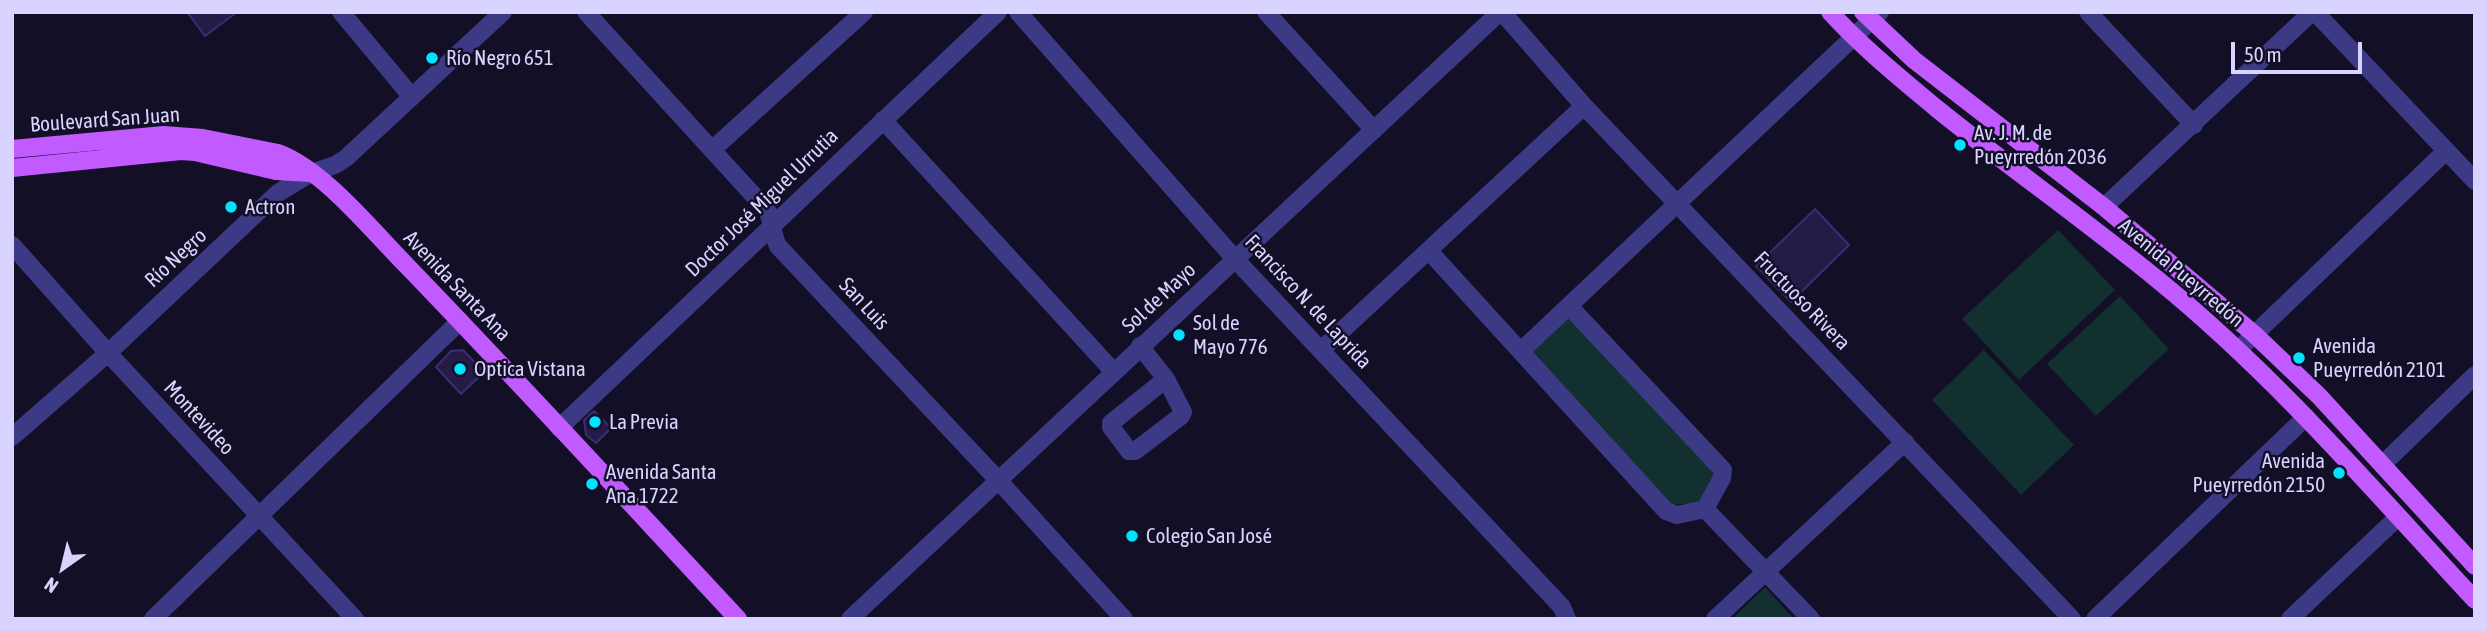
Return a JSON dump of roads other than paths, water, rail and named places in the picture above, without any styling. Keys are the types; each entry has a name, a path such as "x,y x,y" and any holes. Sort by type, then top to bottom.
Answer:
{"main road":[{"name":"Avenida Pueyrredón","path":"1830,12 1854,39 1968,134 2160,281 2238,350 2306,417 2475,600"},
{"name":"Avenida Pueyrredón","path":"1872,15 1914,60 2104,207 2254,334 2319,396 2475,566"},
{"name":"Boulevard San Juan","path":"12,149 182,135 278,153 292,158 311,173"},
{"name":"Boulevard San Juan","path":"12,168 181,151 276,171 311,173"},
{"name":"Avenida Santa Ana","path":"311,173 330,187 460,321 738,619"}],"street":[{"path":"341,12 412,97"},
{"name":"Río Negro","path":"12,437 108,353 278,193 311,173 346,158 503,12"},
{"name":"San Luis","path":"586,12 767,210 774,224 774,239 778,246 998,480 1124,619"},
{"path":"713,149 864,12"},
{"name":"Doctor José Miguel Urrutia","path":"559,428 998,12"},
{"name":"Francisco N. de Laprida","path":"1018,12 1235,259 1562,607 1567,619"},
{"path":"1266,12 1374,130"},
{"name":"Sol de Mayo","path":"857,617 1113,371 1501,12"},
{"name":"Fructuoso Rivera","path":"1501,12 1584,106 2072,619"},
{"path":"2088,12 2194,125"},
{"path":"2104,207 2314,12 2475,181"},
{"path":"1521,351 1854,39 1872,15"},
{"path":"1322,349 1584,106"},
{"path":"883,120 1113,371"},
{"path":"2238,350 2446,151"},
{"name":"Montevideo","path":"12,245 108,353 355,619"},
{"path":"1429,251 1666,511 1677,515 1705,509 1723,478 1723,470 1569,306"},
{"path":"153,619 460,321"},
{"path":"1140,346 1166,379"},
{"path":"2383,464 2475,375"},
{"path":"2095,619 2306,417"},
{"path":"1721,617 1766,571 1905,442"},
{"path":"1705,509 1811,619"},
{"path":"2290,619 2398,517"}],"place":[{"name":"Río Negro 651","path":"432,58"},
{"name":"Av. J. M. de Pueyrredón 2036","path":"1960,145"},
{"name":"Actron","path":"231,207"},
{"name":"Sol de Mayo 776","path":"1179,335"},
{"name":"Avenida Pueyrredón 2101","path":"2299,358"},
{"name":"Optica Vistana","path":"460,369"},
{"name":"La Previa","path":"595,422"},
{"name":"Avenida Pueyrredón 2150","path":"2339,473"},
{"name":"Avenida Santa Ana 1722","path":"592,484"},
{"name":"Colegio San José","path":"1132,536"}]}
